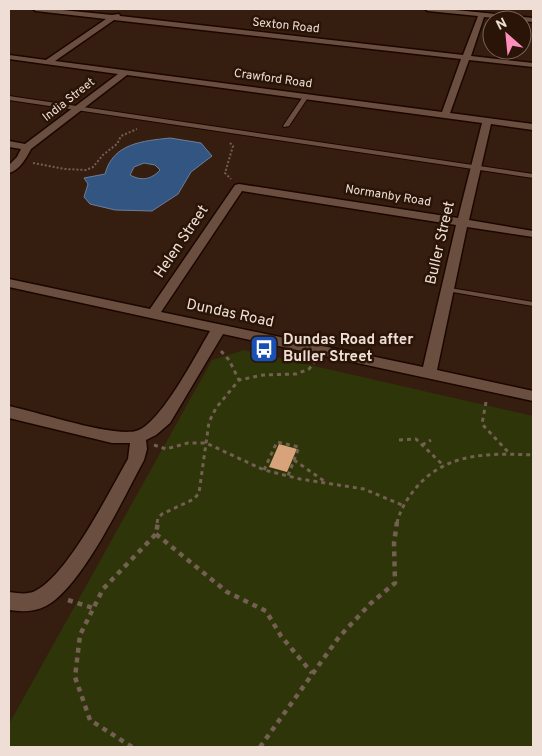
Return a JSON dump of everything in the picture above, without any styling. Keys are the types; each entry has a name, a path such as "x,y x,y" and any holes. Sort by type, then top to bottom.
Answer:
{"street":[{"name":"Sexton Road","path":"36,9 533,65"},
{"path":"48,62 127,9"},
{"path":"428,9 482,14 445,115"},
{"name":"Crawford Road","path":"9,57 533,127"},
{"name":"India Street","path":"27,147 126,72"},
{"name":"Buller Street","path":"429,373 462,222 487,120"},
{"path":"9,144 27,147 21,159 9,170"},
{"name":"Normanby Road","path":"239,187 533,234"},
{"name":"Helen Street","path":"153,314 239,187"},
{"name":"Dundas Road","path":"9,283 533,396"},
{"path":"9,412 112,437 138,437 150,432 164,419 219,328"},
{"path":"9,602 21,605 50,594 72,571 136,460 139,449 138,437"}],"lane":[{"path":"286,126 306,96"},
{"path":"9,98 533,176"},
{"path":"447,289 533,304"}],"path":[{"path":"21,159 65,169 86,170 94,167 103,155 117,144 121,136 139,128 142,118"},
{"path":"226,140 233,146 225,173 239,187"},
{"path":"220,350 229,360 239,380"},
{"path":"132,747 90,720 74,677 80,635 103,589 156,534 158,518 162,514 194,499 199,493 210,422 216,408 239,380 263,375 296,374 308,369 314,363"},
{"path":"486,402 482,424 509,454"},
{"path":"138,437 166,449 188,443 206,443 264,470 364,489 402,505"},
{"path":"399,440 416,439 444,466"},
{"path":"422,445 431,440"},
{"path":"264,470 277,442 299,447 288,476"},
{"path":"260,747 276,729 312,673 367,606 395,584 395,529 402,505 426,476 457,459 509,454 533,455"},
{"path":"293,460 324,481"},
{"path":"156,534 227,592 266,611 281,636 312,673"},
{"path":"50,594 94,608"}],"green space":[{"path":"244,350 533,416 533,747 9,747 9,724 212,360"}],"water":[{"path":"170,138 201,143 212,156 191,172 178,194 152,211 115,210 90,204 84,197 88,184 84,178 105,174 109,164 122,150 140,143","holes":["144,163 155,165 160,170 149,178 142,179 130,175 134,167"]}],"building":[{"path":"279,444 297,449 287,472 269,467"}],"place":[{"name":"Dundas Road after Buller Street","path":"264,349"}]}
